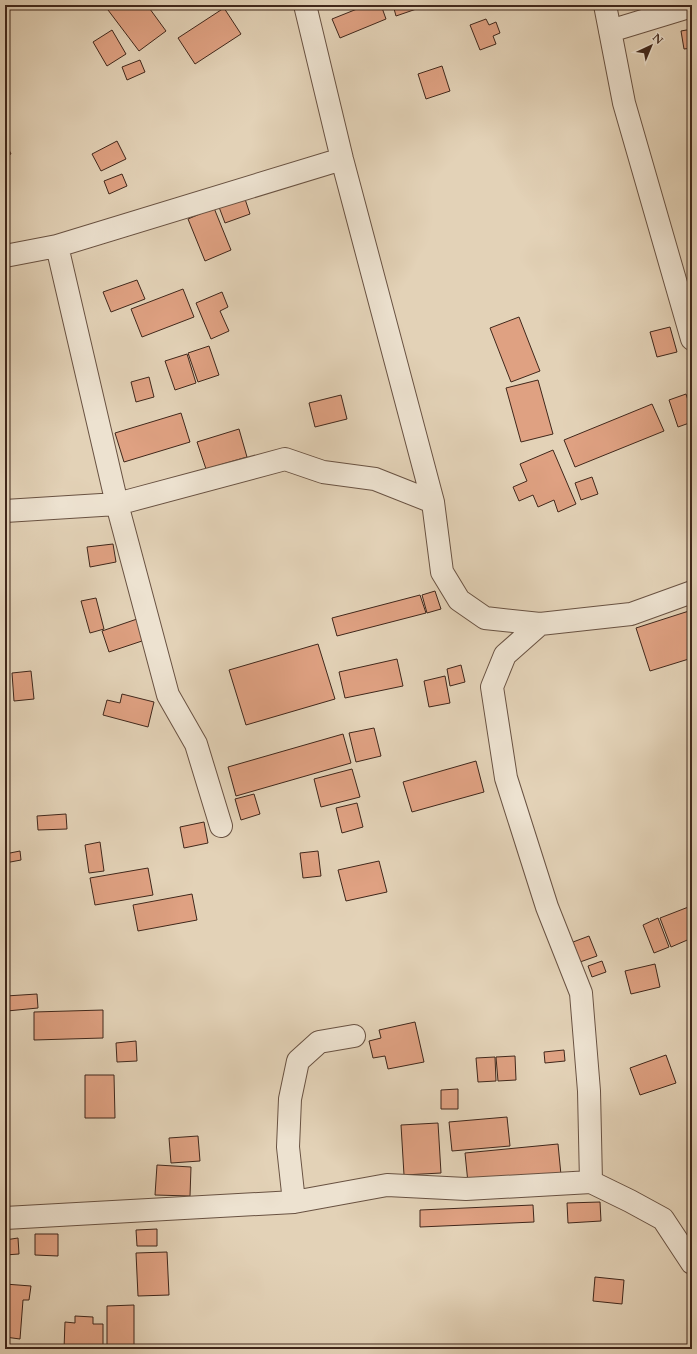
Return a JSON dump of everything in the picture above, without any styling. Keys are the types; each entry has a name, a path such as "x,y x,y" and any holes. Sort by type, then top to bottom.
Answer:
{"street":[{"path":"305,5 342,159 433,502 442,572 459,600 485,618 540,624 631,614 692,592"},
{"path":"605,5 624,103 692,339"},
{"path":"610,31 692,6"},
{"path":"5,256 57,246 342,159"},
{"path":"57,246 117,504 168,695 196,744 221,826"},
{"path":"5,511 117,504 285,459 323,472 375,479 433,502"},
{"path":"540,624 505,655 492,688 506,778 546,907 581,993 590,1091 590,1182"},
{"path":"294,1202 288,1147 290,1099 298,1061 319,1042 354,1036"},
{"path":"5,1218 294,1202 388,1185 466,1188 590,1182 663,1219 692,1262"}],"building":[{"path":"115,5 147,5 166,31 139,51 108,10"},
{"path":"367,5 381,5 386,19 340,38 332,19"},
{"path":"393,5 428,5 396,16"},
{"path":"224,8 241,34 195,64 178,38"},
{"path":"486,19 489,25 496,22 500,33 493,36 496,44 480,50 470,25"},
{"path":"692,29 692,48 684,49 681,31"},
{"path":"112,30 126,54 107,66 93,42"},
{"path":"140,60 145,72 127,80 122,67"},
{"path":"442,66 450,91 426,99 418,74"},
{"path":"117,141 126,159 101,171 92,154"},
{"path":"5,142 11,154 5,156"},
{"path":"122,174 127,186 109,194 104,181"},
{"path":"242,190 250,214 225,223 216,199"},
{"path":"214,208 231,250 205,261 188,219"},
{"path":"137,280 145,299 111,312 103,292"},
{"path":"183,289 194,317 142,337 131,309"},
{"path":"222,292 228,307 220,311 229,331 211,339 196,303"},
{"path":"519,317 540,371 511,382 490,328"},
{"path":"670,327 677,352 657,357 650,332"},
{"path":"209,346 219,375 198,382 188,353"},
{"path":"187,354 196,383 175,390 165,361"},
{"path":"149,377 154,397 136,402 131,382"},
{"path":"538,380 553,434 521,442 506,388"},
{"path":"686,394 692,413 692,422 678,427 669,400"},
{"path":"341,395 347,419 315,427 309,403"},
{"path":"652,404 664,431 575,467 564,440"},
{"path":"181,413 190,442 124,462 115,433"},
{"path":"239,429 247,457 206,469 197,442"},
{"path":"553,450 576,504 558,512 554,500 538,507 533,495 519,501 513,487 527,481 520,464"},
{"path":"592,477 598,494 581,500 575,483"},
{"path":"113,544 116,562 90,567 87,547"},
{"path":"435,591 441,609 427,613 422,595"},
{"path":"420,595 426,613 337,636 332,618"},
{"path":"96,598 104,629 90,633 81,601"},
{"path":"692,610 692,658 650,671 636,628"},
{"path":"140,618 148,639 109,652 102,631"},
{"path":"318,644 335,699 246,725 229,670"},
{"path":"397,659 403,686 345,698 339,672"},
{"path":"461,665 465,682 450,686 447,669"},
{"path":"31,671 34,699 14,701 12,673"},
{"path":"445,676 450,703 429,707 424,681"},
{"path":"122,694 154,702 148,727 103,715 107,700 120,703"},
{"path":"374,728 381,756 356,762 349,733"},
{"path":"343,734 351,763 236,796 228,767"},
{"path":"476,761 484,792 412,812 403,782"},
{"path":"352,769 360,797 321,807 314,779"},
{"path":"254,794 260,814 241,820 235,799"},
{"path":"357,803 363,827 342,833 336,808"},
{"path":"66,814 67,829 38,830 37,816"},
{"path":"204,822 208,843 184,848 180,827"},
{"path":"100,842 104,871 89,873 85,845"},
{"path":"20,851 21,860 5,863 5,854"},
{"path":"318,851 321,876 303,878 300,853"},
{"path":"379,861 387,892 346,901 338,870"},
{"path":"148,868 153,895 95,905 90,878"},
{"path":"192,894 197,920 138,931 133,905"},
{"path":"691,906 692,938 671,947 660,918"},
{"path":"658,918 669,947 654,953 643,925"},
{"path":"589,936 597,956 580,962 573,942"},
{"path":"602,961 606,972 592,977 588,966"},
{"path":"655,964 660,987 631,994 625,971"},
{"path":"37,994 38,1008 7,1011 6,996"},
{"path":"103,1010 103,1038 34,1040 34,1012"},
{"path":"415,1022 424,1062 388,1069 385,1056 373,1058 369,1041 381,1038 379,1030"},
{"path":"136,1041 137,1061 117,1062 116,1043"},
{"path":"564,1050 565,1061 545,1063 544,1052"},
{"path":"666,1055 676,1083 640,1095 630,1068"},
{"path":"515,1056 516,1080 498,1081 496,1057"},
{"path":"495,1057 496,1081 478,1082 476,1058"},
{"path":"85,1075 114,1075 115,1118 85,1118"},
{"path":"458,1089 458,1109 441,1109 441,1090"},
{"path":"507,1117 510,1146 452,1151 449,1122"},
{"path":"438,1123 441,1173 404,1175 401,1125"},
{"path":"198,1136 200,1161 171,1163 169,1138"},
{"path":"558,1144 561,1175 468,1183 465,1153"},
{"path":"157,1165 191,1167 190,1196 155,1195"},
{"path":"600,1202 601,1221 568,1223 567,1203"},
{"path":"533,1205 534,1222 420,1227 420,1210"},
{"path":"157,1229 157,1246 137,1246 136,1230"},
{"path":"35,1234 58,1234 58,1256 35,1255"},
{"path":"18,1238 19,1254 5,1255 5,1240"},
{"path":"167,1252 169,1295 138,1296 136,1253"},
{"path":"595,1277 624,1280 622,1304 593,1301"},
{"path":"5,1284 31,1286 29,1300 23,1300 20,1339 5,1337"},
{"path":"134,1305 134,1349 107,1349 107,1306"},
{"path":"75,1316 93,1317 93,1324 103,1324 103,1349 64,1349 65,1322 75,1323"}]}
